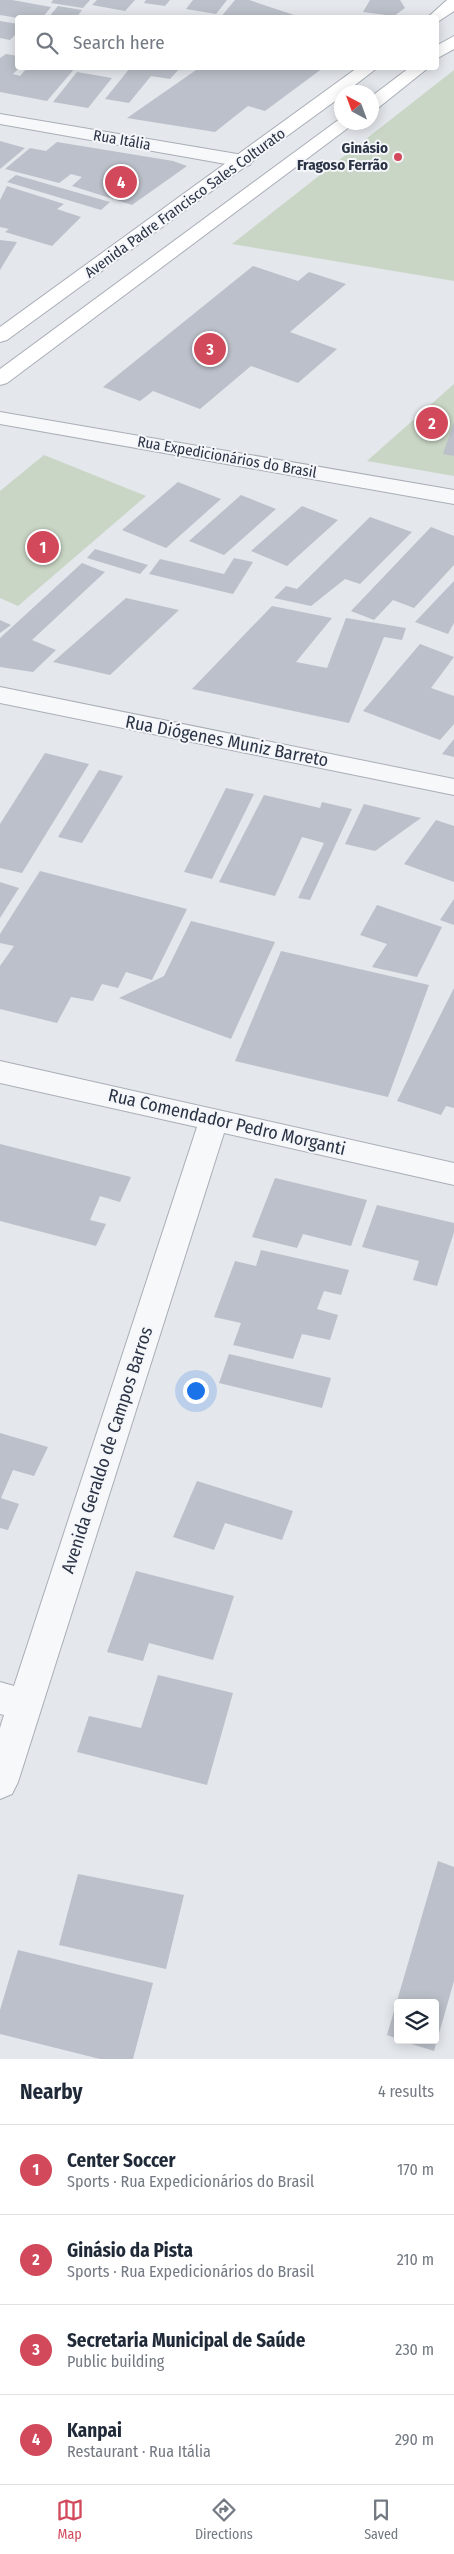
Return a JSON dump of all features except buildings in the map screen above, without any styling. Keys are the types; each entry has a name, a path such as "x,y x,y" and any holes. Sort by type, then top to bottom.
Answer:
{"main road":[{"path":"438,15 454,3"},
{"path":"439,52 454,40"},
{"name":"Avenida Padre Francisco Sales Colturato","path":"0,336 243,161 365,70"},
{"path":"379,99 416,70"},
{"name":"Avenida Padre Francisco Sales Colturato","path":"0,379 337,130"},
{"path":"243,161 281,173"}],"street":[{"name":"Rua Itália","path":"0,119 243,161"},
{"name":"Rua Expedicionários do Brasil","path":"0,418 454,497"},
{"name":"Rua Diógenes Muniz Barreto","path":"0,695 454,787"},
{"name":"Rua Comendador Pedro Morganti","path":"0,1072 454,1174"},
{"name":"Avenida Geraldo de Campos Barros","path":"0,1782 12,1702 214,1119"}],"green space":[{"name":"Ginásio Fragoso Ferrão","path":"454,70 454,281 232,244 379,130"},
{"path":"454,384 454,476 367,461"},
{"path":"44,455 146,496 18,606 0,598 0,491"}],"place":[{"name":"Ginásio Fragoso Ferrão","path":"398,157"},
{"name":"Kanpai","path":"121,182"},
{"name":"Secretaria Municipal de Saúde","path":"210,349"},
{"name":"Ginásio da Pista","path":"432,423"},
{"name":"Center Soccer","path":"43,547"}]}
